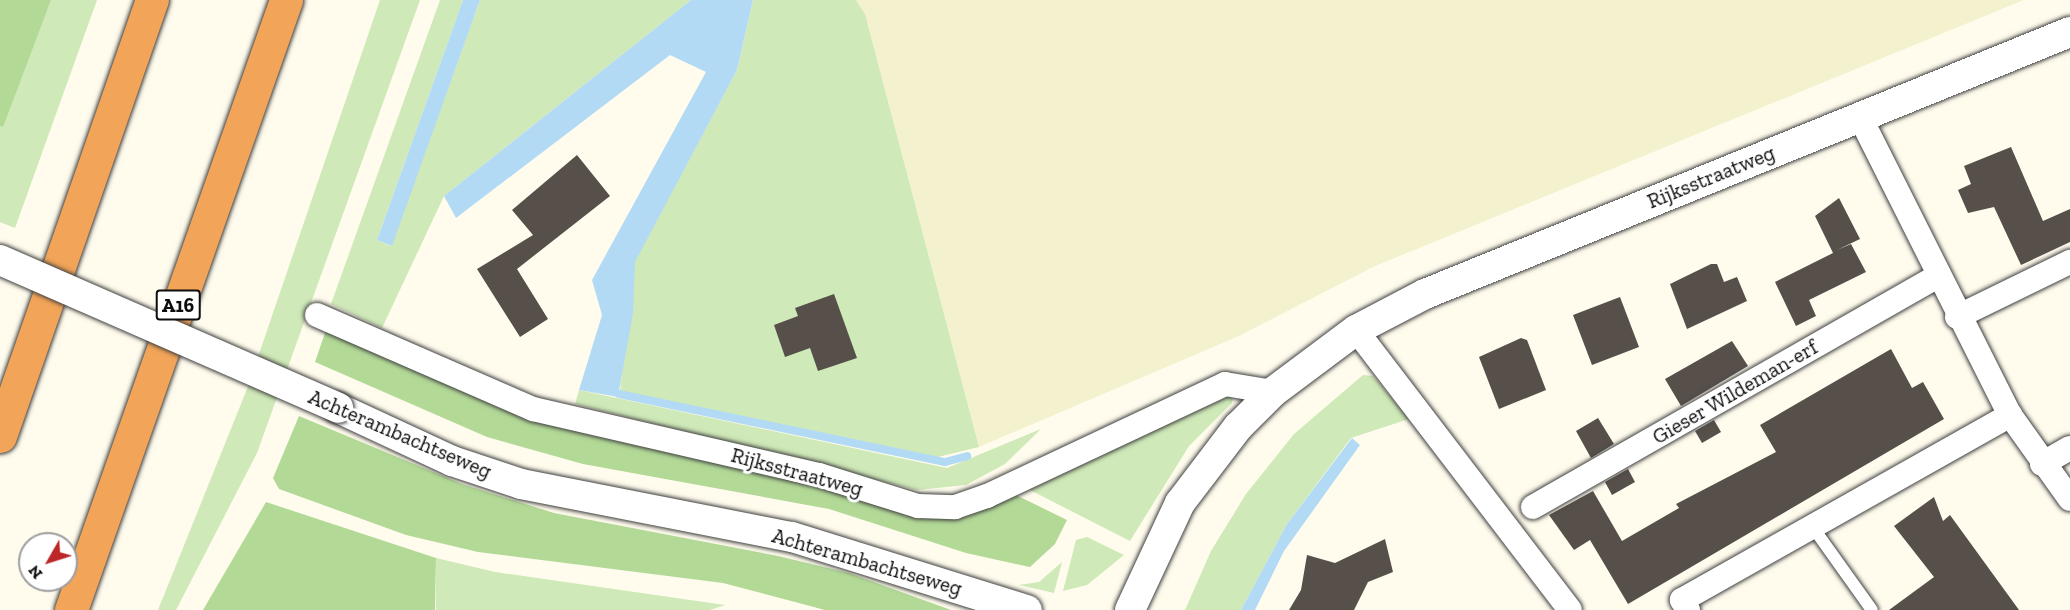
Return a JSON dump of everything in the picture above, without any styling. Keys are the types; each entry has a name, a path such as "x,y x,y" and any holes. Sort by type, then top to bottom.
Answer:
{"highway":[{"path":"0,436 152,0"},
{"name":"A16","path":"71,610 286,0"},
{"path":"0,386 54,277"}],"street":[{"name":"Rijksstraatweg","path":"1130,610 1180,503 1238,427 1273,392 1356,330 1425,294 2070,32"},
{"path":"1860,117 1936,277 2010,415 2042,464 2070,499"},
{"name":"Achterambachtseweg","path":"0,260 338,408 452,461 521,484 792,537 1027,610"},
{"path":"1957,317 2070,262"},
{"name":"Gieser Wildeman-erf","path":"1533,507 1936,277"},
{"name":"Rijksstraatweg","path":"317,315 533,409 819,475 918,506 955,507 987,496 1225,384 1273,392"},
{"path":"1356,330 1570,610"},
{"path":"1688,610 1682,600 2010,415"},
{"path":"2042,464 2070,448"}],"lane":[{"path":"1812,526 1872,610"}],"shaded area":[{"path":"856,0 2024,0 1373,267 1239,336 979,447 865,14"}],"green space":[{"path":"0,0 51,0 3,127 0,126"},
{"path":"51,0 97,0 15,228 0,222 0,126"},
{"path":"380,0 420,0 257,453 176,610 158,610 247,389"},
{"path":"440,0 463,0 377,240 391,246 480,0 691,0 444,196 382,328 331,304"},
{"path":"753,0 856,0 865,14 979,447 938,457 620,391 634,262 737,70"},
{"path":"327,327 517,411 947,513 1012,493 1067,520 1055,544 1030,567 966,553 829,509 583,464 487,437 315,362"},
{"path":"1363,375 1373,376 1409,419 1351,438 1287,524 1241,610 1185,610 1211,551 1246,494 1294,434"},
{"path":"579,390 947,468 1041,429 1005,464 966,485 917,490 575,404"},
{"path":"1233,391 1232,403 1189,446 1130,541 1024,487"},
{"path":"299,416 462,484 554,513 778,556 849,573 951,610 825,610 723,583 478,552 406,535 279,489 273,478"},
{"path":"266,502 436,558 435,610 203,610"},
{"path":"1087,537 1124,555 1087,585 1063,591 1076,540"},
{"path":"436,558 495,572 725,605 710,610 436,610"},
{"path":"1062,562 1054,593 1019,585 1039,582"}],"water":[{"path":"463,0 480,0 392,246 377,240"},
{"path":"691,0 753,0 737,70 635,262 633,313 618,397 579,390 602,315 592,280 706,72 670,55 456,218 444,196"},
{"path":"1352,438 1360,445 1284,551 1255,610 1241,610 1287,524"}],"building":[{"path":"2011,147 2043,221 2070,209 2070,242 2021,265 1994,207 1968,213 1958,190 1971,184 1964,166"},
{"path":"577,155 610,196 517,269 548,319 520,337 477,269 533,235 512,210"},
{"path":"1839,198 1860,239 1837,250 1851,244 1866,272 1809,300 1816,316 1796,326 1775,282 1833,253 1815,216"},
{"path":"1711,264 1717,264 1724,282 1737,277 1747,301 1687,329 1670,284"},
{"path":"834,294 857,358 818,371 810,348 785,357 774,325 798,316 795,308"},
{"path":"1620,297 1639,347 1592,365 1573,315"},
{"path":"1521,338 1527,340 1546,390 1499,409 1479,357"},
{"path":"1732,341 1748,366 1681,406 1665,379"},
{"path":"1891,349 1912,388 1923,382 1944,419 1628,604 1590,540 1574,550 1549,515 1593,491 1622,541 1679,508 1676,504 1776,452 1760,425"},
{"path":"1598,418 1614,444 1591,458 1576,431"},
{"path":"1714,420 1721,432 1702,443 1695,431"},
{"path":"1628,469 1635,482 1612,495 1605,482"},
{"path":"1934,497 1943,521 1950,515 2019,610 1889,610 1934,577 1894,526"},
{"path":"1385,539 1393,572 1368,582 1354,610 1289,610 1301,590 1307,555 1335,563"}],"waterway":[{"path":"619,394 945,462 967,456"}]}
